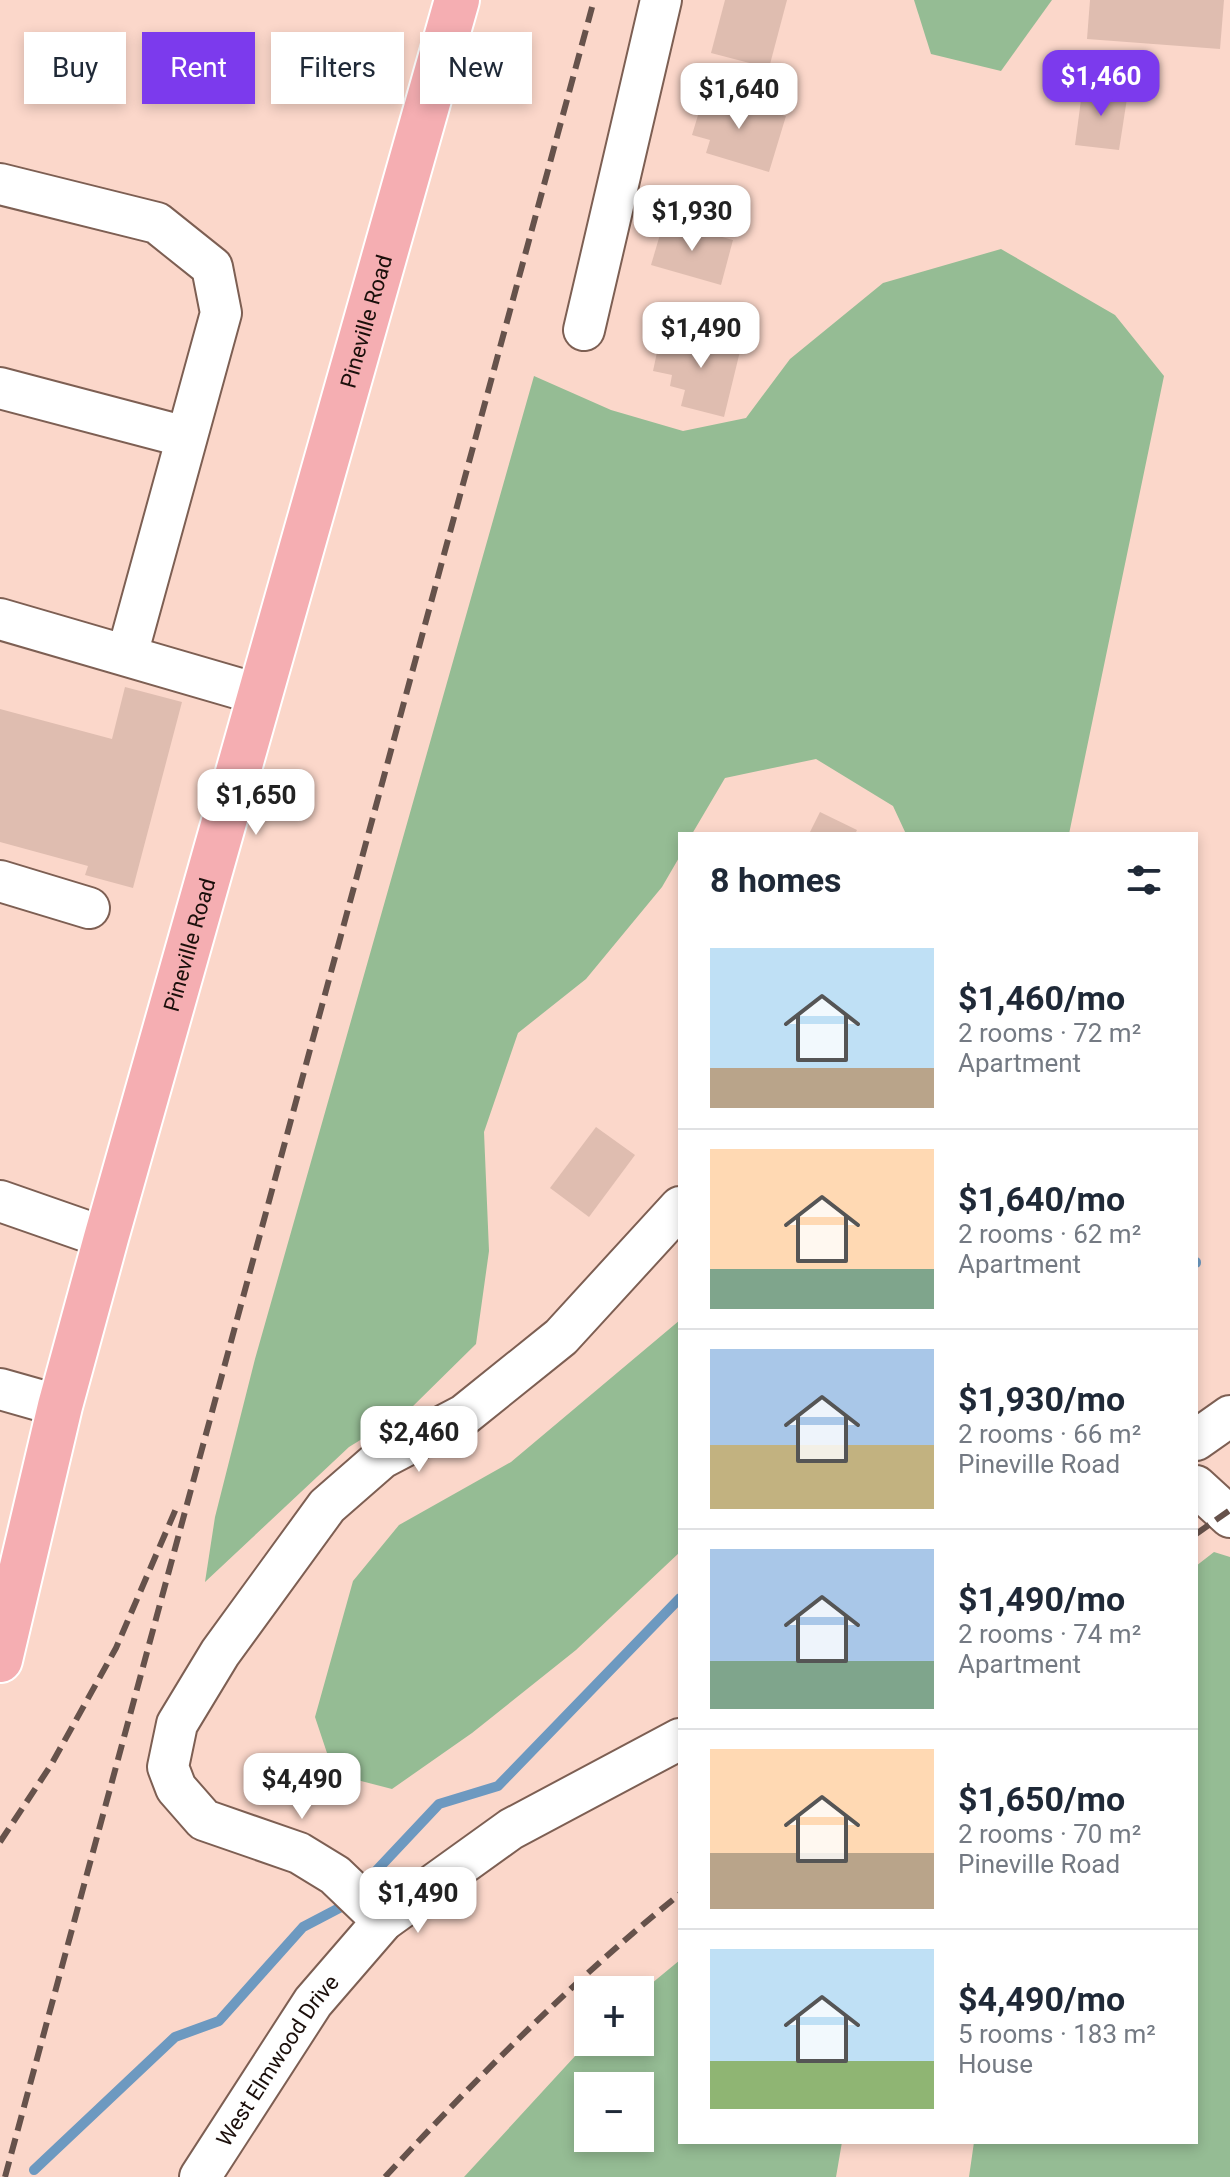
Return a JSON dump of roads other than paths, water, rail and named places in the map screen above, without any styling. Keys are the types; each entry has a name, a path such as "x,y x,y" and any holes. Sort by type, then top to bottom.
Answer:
{"main road":[{"name":"Pineville Road","path":"0,1660 60,1406 106,1238 457,0"}],"street":[{"path":"584,330 661,0"},
{"path":"0,184 157,223 212,267 221,313 127,655"},
{"path":"0,388 186,437"},
{"path":"0,619 261,695"},
{"path":"0,881 89,908"},
{"path":"0,1201 106,1238"},
{"path":"383,1921 335,1875 299,1853 204,1820 176,1788 168,1767 177,1724 220,1653 327,1506 382,1458 464,1415 561,1337 678,1209"},
{"path":"0,1389 60,1406"},
{"path":"1198,1439 1230,1416"},
{"path":"1198,1488 1230,1517"},
{"name":"West Elmwood Drive","path":"200,2177 313,2002 383,1921 511,1829 678,1740"}],"waterway":[{"path":"376,1871 439,1804 498,1786 678,1600"},
{"path":"34,2170 175,2037 219,2021 303,1927 345,1905"}],"railway":[{"path":"5,2177 594,0"},
{"path":"0,1842 51,1765 116,1648 178,1504"},
{"path":"1198,1533 1230,1510"},
{"path":"385,2177 527,2030 602,1960 678,1896"}]}
